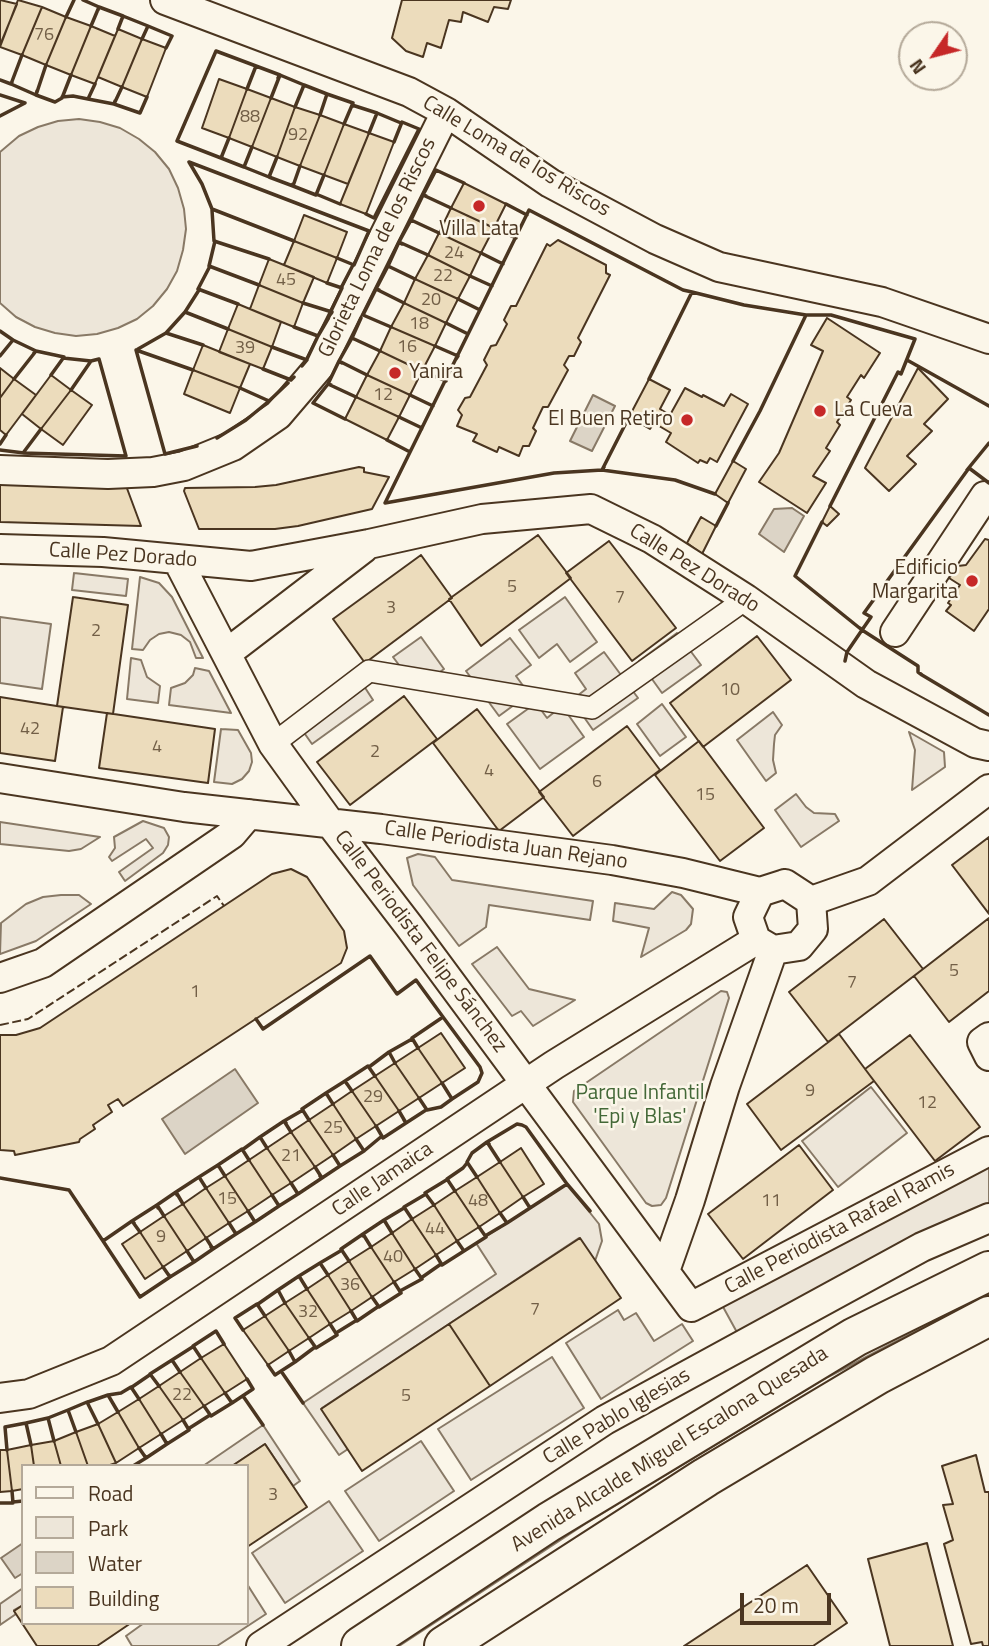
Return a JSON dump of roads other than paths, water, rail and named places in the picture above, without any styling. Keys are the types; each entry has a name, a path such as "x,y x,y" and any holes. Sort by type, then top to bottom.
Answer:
{"main road":[{"name":"Avenida Alcalde Miguel Escalona Quesada","path":"361,1646 549,1522 855,1337 989,1271"},
{"name":"Avenida Alcalde Miguel Escalona Quesada","path":"444,1646 706,1477 877,1375 989,1316"}],"street":[{"name":"Calle Loma de los Riscos","path":"165,0 409,92 446,112 550,183 655,239 719,267 882,302 989,339"},
{"name":"Glorieta Loma de los Riscos","path":"0,470 108,474 153,472 184,466 233,446 278,415 320,367 446,112"},
{"path":"895,632 985,496 989,499"},
{"name":"Calle Pez Dorado","path":"0,549 103,552 251,566 482,519 592,509 652,539 746,599 866,684 975,743 989,746"},
{"name":"Calle Pez Dorado","path":"227,653 369,544"},
{"name":"Calle Periodista Felipe Sánchez","path":"177,559 272,744 691,1307"},
{"path":"272,744 369,671 593,708 746,599"},
{"name":"Calle Periodista Juan Rejano","path":"0,778 184,807 612,860 683,873 760,892"},
{"path":"811,901 868,881 989,789"},
{"path":"0,978 43,963 232,834 249,814"},
{"path":"665,1271 725,1086 765,945 748,917 760,892 785,884 811,901"},
{"path":"765,945 799,946 813,929 811,901"},
{"name":"Calle Jamaica","path":"0,1398 29,1394 111,1362 526,1084 765,945"},
{"path":"989,1037 982,1042 989,1055"},
{"name":"Calle Periodista Rafael Ramis","path":"691,1307 989,1151"},
{"name":"Calle Pablo Iglesias","path":"261,1646 605,1420 922,1247 989,1217"}],"water":[{"path":"593,395 615,406 592,451 570,441"},
{"path":"792,508 804,516 784,552 759,534 774,509"},
{"path":"235,1069 258,1103 185,1154 162,1119"},
{"path":"21,1544 21,1574 15,1578 1,1558"}],"place":[{"name":"Villa Lata","path":"479,206"},
{"name":"Yanira","path":"395,373"},
{"name":"La Cueva","path":"820,411"},
{"name":"El Buen Retiro","path":"687,420"},
{"name":"Edificio Margarita","path":"972,581"}],"park label":[{"name":"Parque Infantil 'Epi y Blas'","path":"640,1106"}]}
